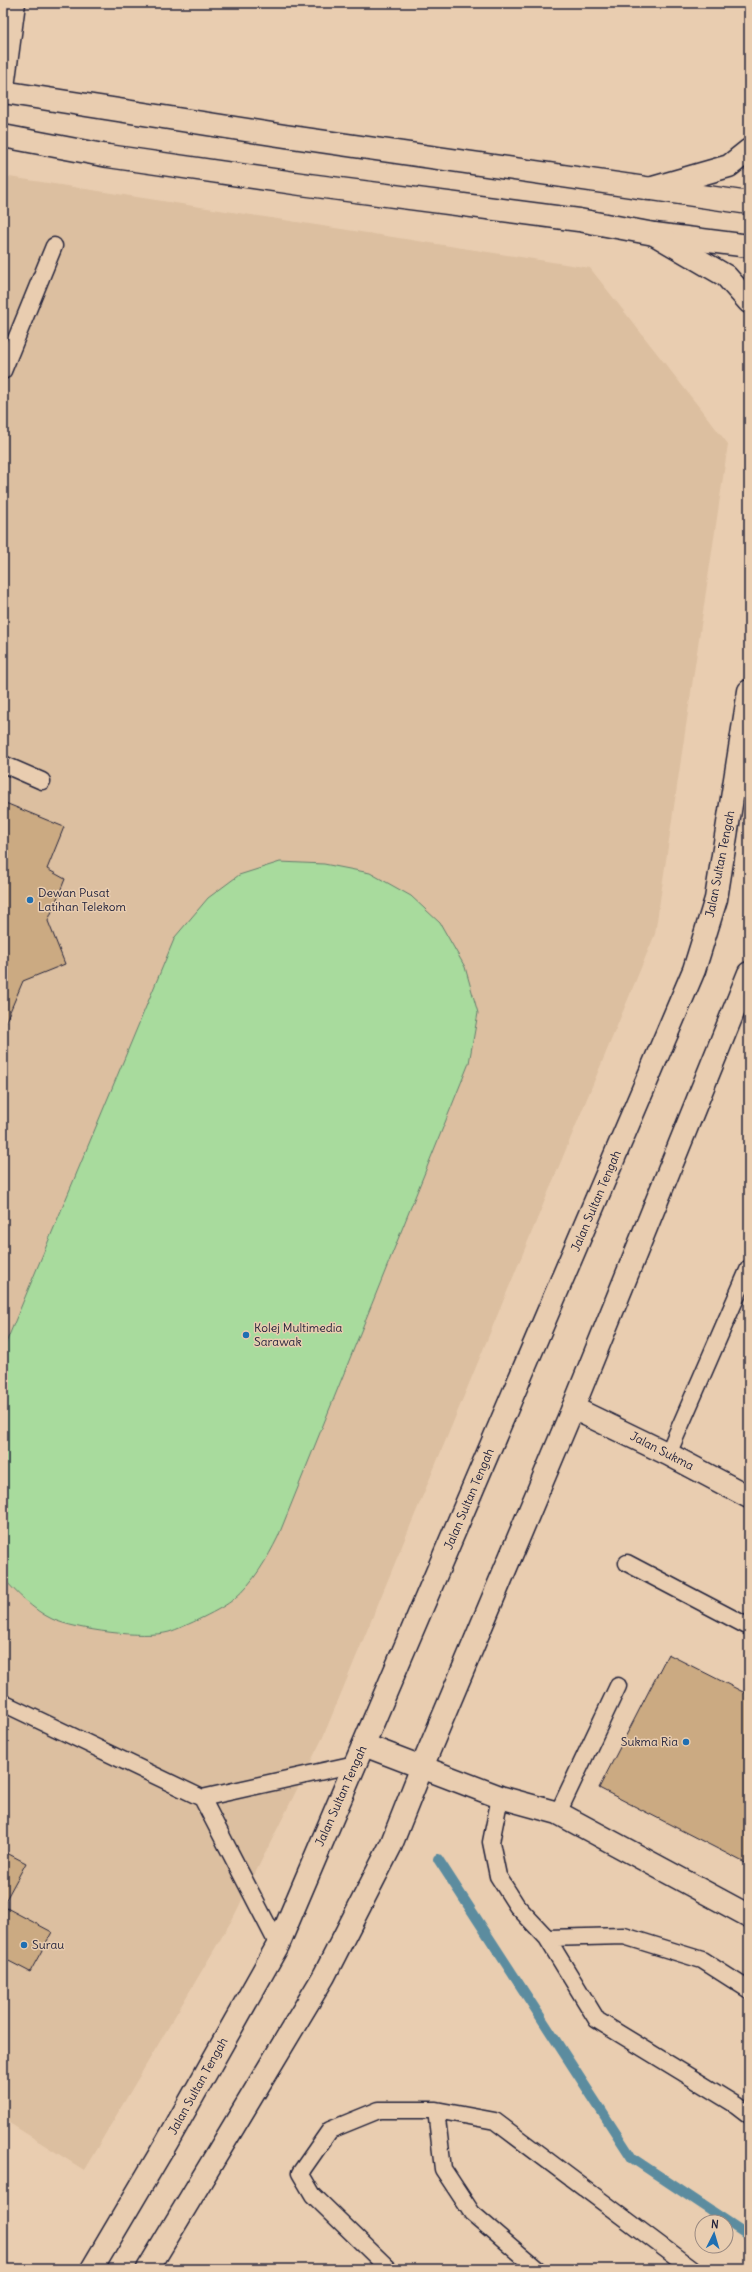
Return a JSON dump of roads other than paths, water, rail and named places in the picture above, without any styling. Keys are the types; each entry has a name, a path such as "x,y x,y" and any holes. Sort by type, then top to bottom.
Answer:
{"main road":[{"path":"3,87 14,3"},
{"path":"3,92 293,137 749,203"},
{"path":"3,136 108,156 301,184 579,220 654,234 749,246"},
{"path":"649,189 729,166 749,150"},
{"path":"654,234 726,276 749,302"},
{"name":"Jalan Sultan Tengah","path":"92,2269 167,2142 278,1945 694,970 716,899 749,691"},
{"path":"148,2269 324,1976 391,1845 422,1767 574,1408 749,973"},
{"name":"Jalan Sukma","path":"574,1408 668,1454 749,1497"},
{"path":"359,1754 422,1767 500,1797 558,1813 749,1916"}],"lane":[{"path":"3,371 54,246"},
{"path":"3,764 42,781"},
{"path":"668,1454 749,1268"},
{"path":"627,1563 749,1627"},
{"path":"558,1813 618,1686"},
{"path":"3,1704 202,1798 278,1945"},
{"path":"202,1798 359,1754"},
{"path":"500,1797 491,1842 498,1876 517,1906 547,1938 597,2020 736,2105 749,2115"},
{"path":"547,1938 624,1936 702,1960 749,1990"},
{"path":"389,2269 313,2195 300,2173 330,2130 379,2110 436,2110 495,2121 692,2269"},
{"path":"436,2110 443,2168 472,2213 537,2269"}],"waterway":[{"path":"438,1859 632,2158 749,2236"}],"place":[{"name":"Dewan Pusat Latihan Telekom","path":"30,900"},
{"name":"Kolej Multimedia Sarawak","path":"246,1335"},
{"name":"Sukma Ria","path":"686,1742"},
{"name":"Surau","path":"24,1945"}]}
